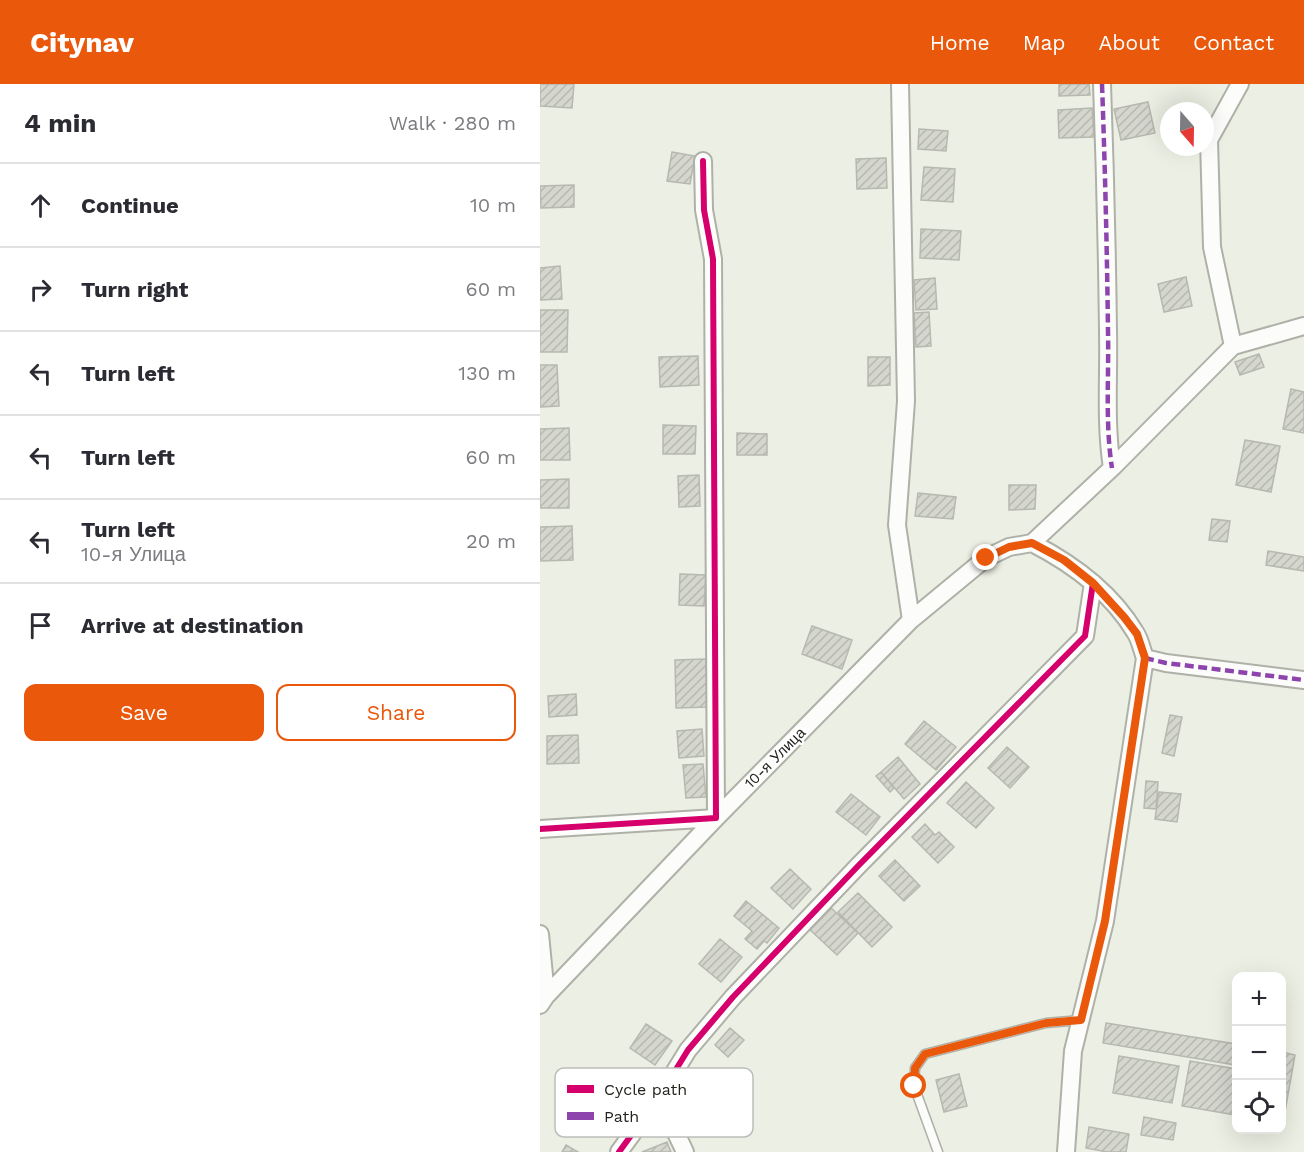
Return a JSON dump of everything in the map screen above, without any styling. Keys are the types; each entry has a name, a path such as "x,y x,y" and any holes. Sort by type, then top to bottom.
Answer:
{"street":[{"path":"900,84 906,401 897,525 911,620"},
{"path":"1102,84 1106,186 1107,435 1112,468"},
{"path":"1233,346 1212,247 1209,140 1240,84"},
{"path":"540,829 716,818 713,259 704,210 703,161"},
{"path":"1066,1152 1073,1051 1105,921 1145,658 1137,634 1110,599 1064,560 1032,543 1112,468 1233,346 1304,326"},
{"name":"10-я Улица","path":"543,1000 716,818 911,620 986,558 1009,547 1032,543"},
{"path":"677,1068 688,1050 732,997 1085,636 1093,583"},
{"path":"1145,658 1166,663 1304,680"},
{"path":"540,934 543,1000"},
{"path":"619,1152 630,1137"},
{"path":"678,1137 685,1152"}],"lane":[{"path":"938,1152 914,1086 915,1068 925,1054 1046,1023 1081,1020"}],"building":[{"path":"540,84 574,84 572,108 540,106"},
{"path":"1059,84 1089,84 1090,95 1059,96"},
{"path":"1148,102 1155,133 1121,140 1114,109"},
{"path":"1092,108 1094,137 1059,138 1058,110"},
{"path":"919,129 948,131 946,151 918,149"},
{"path":"672,152 695,156 690,184 667,181"},
{"path":"886,158 887,188 857,189 856,159"},
{"path":"924,167 955,169 953,202 921,200"},
{"path":"574,185 574,207 541,208 540,186"},
{"path":"921,229 961,231 959,260 920,258"},
{"path":"560,266 562,299 540,300 540,268"},
{"path":"1186,277 1192,306 1164,312 1158,284"},
{"path":"935,278 937,309 916,310 914,280"},
{"path":"540,310 568,310 567,352 540,352"},
{"path":"929,312 931,346 916,347 914,313"},
{"path":"1259,354 1264,367 1240,375 1235,362"},
{"path":"698,356 699,385 660,387 659,357"},
{"path":"868,357 890,357 890,385 868,386"},
{"path":"540,365 557,365 559,406 540,407"},
{"path":"1291,389 1304,392 1304,433 1283,429"},
{"path":"663,425 696,426 695,454 663,454"},
{"path":"569,428 570,460 540,460 540,429"},
{"path":"737,433 767,434 767,455 737,455"},
{"path":"1245,440 1280,446 1271,492 1236,485"},
{"path":"699,475 700,506 679,507 678,476"},
{"path":"569,479 569,508 540,508 540,480"},
{"path":"1009,485 1036,485 1035,509 1009,510"},
{"path":"918,493 956,497 953,519 915,516"},
{"path":"1212,519 1230,521 1227,542 1209,540"},
{"path":"572,526 573,560 540,561 540,527"},
{"path":"1268,551 1304,557 1304,571 1266,565"},
{"path":"680,574 706,575 704,606 679,605"},
{"path":"812,626 852,640 842,669 802,654"},
{"path":"706,659 708,707 676,708 675,660"},
{"path":"576,694 577,715 549,717 548,696"},
{"path":"1170,715 1182,717 1174,756 1162,753"},
{"path":"924,721 956,747 936,770 905,744"},
{"path":"702,729 704,756 679,758 677,731"},
{"path":"578,735 579,763 547,764 547,736"},
{"path":"1007,747 1029,767 1010,788 988,768"},
{"path":"898,757 920,784 904,799 881,772"},
{"path":"703,764 706,797 686,798 683,765"},
{"path":"881,772 894,788 890,792 876,776"},
{"path":"1146,781 1158,782 1156,809 1144,808"},
{"path":"966,782 994,808 976,828 947,803"},
{"path":"1159,792 1181,794 1177,822 1155,819"},
{"path":"851,794 880,817 866,835 836,812"},
{"path":"925,824 935,835 939,832 954,847 938,863 912,837"},
{"path":"895,860 920,886 904,901 879,876"},
{"path":"790,869 811,889 793,909 771,888"},
{"path":"858,893 892,927 872,947 838,912"},
{"path":"746,901 779,928 767,943 764,941 757,949 745,939 752,931 734,916"},
{"path":"829,906 858,933 837,955 808,928"},
{"path":"720,939 742,957 721,982 699,964"},
{"path":"1106,1023 1232,1043 1232,1064 1103,1043"},
{"path":"646,1024 672,1041 655,1065 630,1048"},
{"path":"730,1028 744,1040 728,1057 715,1045"},
{"path":"1286,1053 1295,1055 1286,1106"},
{"path":"1119,1056 1179,1066 1172,1103 1113,1093"},
{"path":"1190,1061 1232,1068 1232,1114 1182,1106"},
{"path":"959,1074 967,1106 944,1112 936,1080"},
{"path":"1144,1117 1176,1123 1173,1140 1141,1135"},
{"path":"1089,1127 1129,1134 1126,1152 1107,1152 1086,1148"},
{"path":"667,1142 671,1152 642,1152"},
{"path":"566,1145 578,1152 562,1152"}],"marked path":[{"path":"1102,84 1108,417 1112,468"},
{"path":"1145,658 1166,663 1304,680"}],"cycle path":[{"path":"540,829 716,818 713,259 704,210 703,161"},
{"path":"677,1068 688,1050 733,997 859,865 1085,636 1093,583"},
{"path":"619,1152 630,1137"}],"route":[{"path":"914,1086 915,1068 925,1054 1046,1023 1081,1020 1105,921 1145,658 1137,634 1110,599 1064,560 1032,543 1009,547 986,558"}]}
